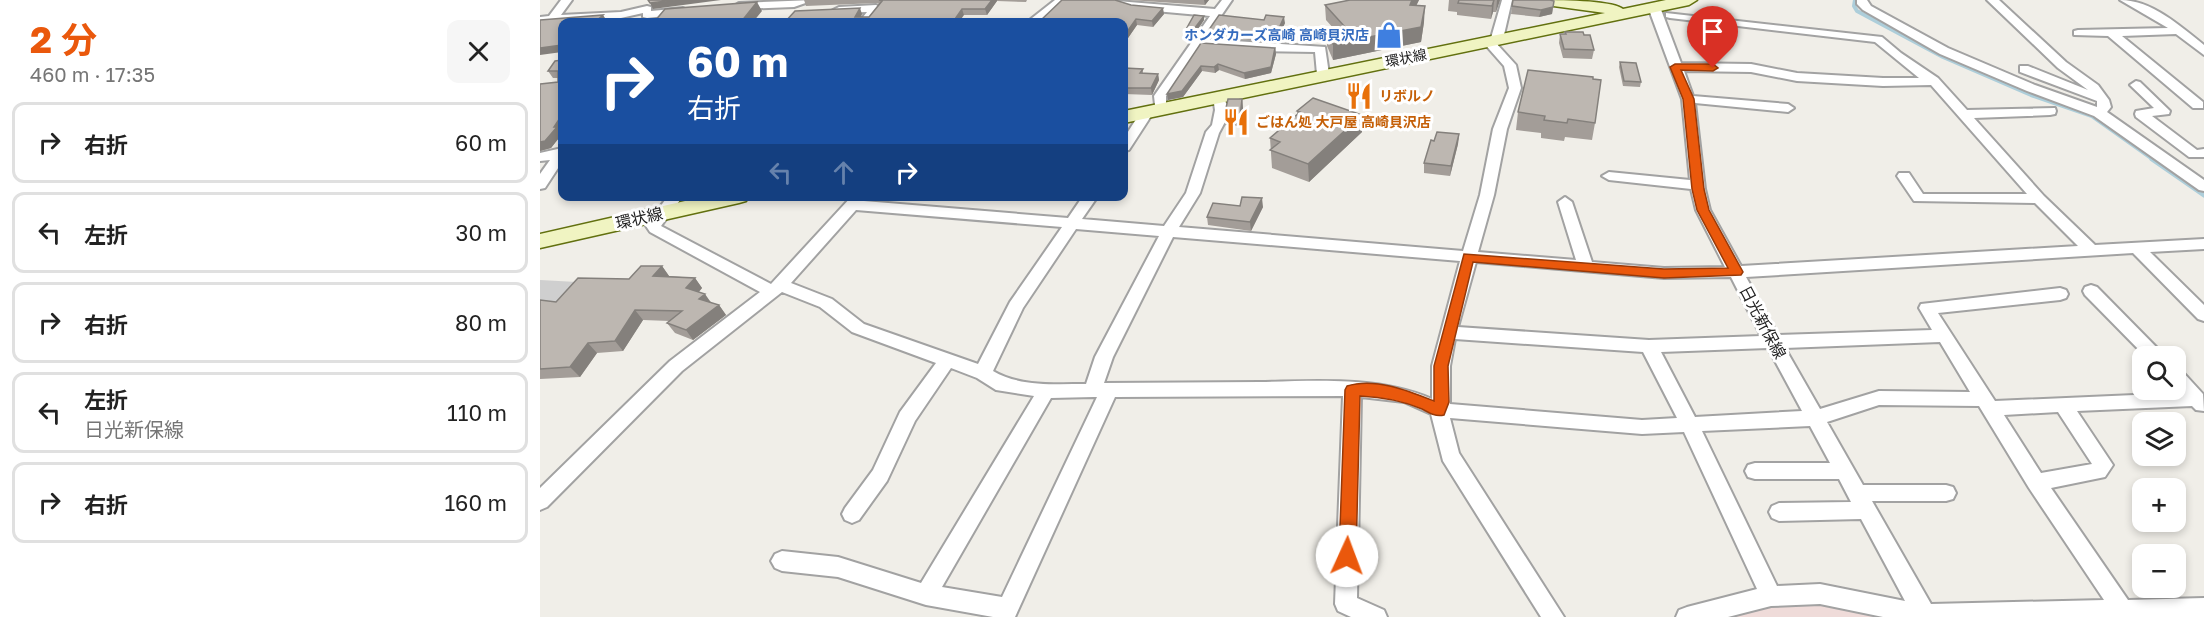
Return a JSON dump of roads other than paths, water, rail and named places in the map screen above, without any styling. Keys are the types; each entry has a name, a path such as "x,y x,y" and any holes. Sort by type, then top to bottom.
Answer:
{"street":[{"path":"553,19 567,0"},
{"path":"1037,18 1062,0"},
{"path":"1110,0 1133,6 1218,13"},
{"path":"1128,142 1154,111 1160,96 1227,0"},
{"path":"1507,0 1493,40 1509,65 1515,88 1500,129 1487,195 1448,332 1441,366 1439,410 1450,455 1553,617"},
{"path":"1546,0 1650,9 1878,39 1932,81 2039,199 2090,249"},
{"name":"環状線","path":"1128,116 1689,0"},
{"path":"1862,0 1862,4 1867,8 1944,51 2031,88 2082,105 2101,106"},
{"path":"1992,0 2064,66 2084,79 2101,106 2146,148 2204,187"},
{"path":"2125,0 2165,20 2204,51"},
{"path":"732,7 799,8 823,11 876,8 868,18"},
{"path":"570,18 700,9"},
{"name":"日光新保線","path":"1650,9 1688,99 1703,210 1773,342 1925,616"},
{"path":"540,20 558,19"},
{"path":"2078,33 2182,34 2204,37"},
{"path":"2112,33 2198,105"},
{"path":"1198,42 1321,49 1323,74"},
{"path":"1675,67 1751,68 1797,77 1883,82 1932,81"},
{"path":"2024,69 2101,106"},
{"path":"2136,86 2164,111 2140,114 2194,154 2204,153"},
{"path":"782,561 838,567 926,595 1006,612 1101,391 1104,357 1169,230 1183,212 1201,173 1222,106 1219,97"},
{"path":"1688,99 1788,108"},
{"path":"1964,114 2050,111"},
{"path":"540,157 558,154"},
{"path":"542,178 558,158"},
{"path":"1609,176 1698,185"},
{"path":"1904,176 1919,198 2039,199"},
{"name":"環状線","path":"540,242 670,204 696,201"},
{"path":"540,501 676,366 775,288 856,201 1074,223 1664,273 1737,272 2090,249 2204,244"},
{"path":"983,373 1016,306 1088,201"},
{"path":"1565,202 1586,267"},
{"path":"670,204 653,226 655,229 775,288 826,303 864,330 983,373 1002,385 1046,391 1381,391 1407,396 1439,410 1642,427 1815,418 1879,398 2064,406 2200,404"},
{"path":"2136,248 2204,315"},
{"path":"2091,291 2146,346"},
{"path":"2060,294 1927,308 1942,336 2036,482 2122,609"},
{"path":"1448,332 1649,346 1942,336"},
{"path":"1649,346 1689,423 1771,596"},
{"path":"852,514 880,474 907,417 947,360"},
{"path":"2186,388 2200,404"},
{"path":"1352,390 1346,604 1376,617"},
{"path":"926,595 1046,391"},
{"path":"2036,482 2098,471 2103,465 2064,406"},
{"path":"1755,471 1845,471"},
{"path":"1779,512 1946,493"},
{"path":"1687,617 1771,596 1820,594 1925,616 2204,608"}],"waterway":[{"path":"1855,0 1854,6 1857,11 1943,57 2031,95 2092,116 2154,160"},
{"path":"2152,159 2204,195"}],"place":[{"name":"ホンダカーズ高崎 高崎貝沢店","path":"1389,35"},
{"name":"リボルノ","path":"1359,96"},
{"name":"ごはん処 大戸屋 高崎貝沢店","path":"1236,122"}]}
